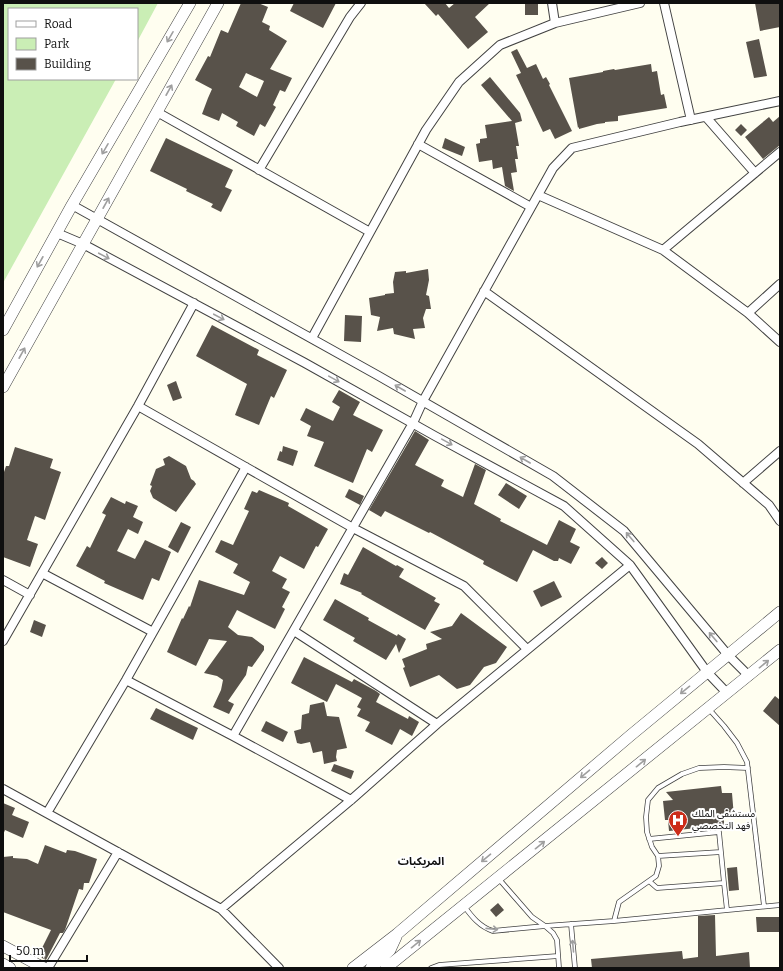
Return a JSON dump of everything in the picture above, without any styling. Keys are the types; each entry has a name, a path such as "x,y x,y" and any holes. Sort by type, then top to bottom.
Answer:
{"street":[{"path":"3,330 72,205 190,3"},
{"path":"3,387 218,3"},
{"path":"259,170 350,17 361,3"},
{"path":"552,3 555,23"},
{"path":"312,338 426,130 459,82 500,45 555,23 640,3"},
{"path":"664,3 691,120"},
{"path":"233,736 413,423 423,401 553,168 572,148 780,101"},
{"path":"157,112 370,232"},
{"path":"706,117 755,173"},
{"path":"418,144 531,206"},
{"path":"664,250 780,152"},
{"path":"538,194 664,250 748,313 780,342"},
{"path":"72,205 98,218 312,338 553,476 624,531 728,655 749,676"},
{"path":"57,233 83,244 306,363 564,506 630,565 707,672 727,693"},
{"path":"748,313 780,284"},
{"path":"484,291 698,444 769,506 780,521"},
{"path":"3,641 138,406 194,304"},
{"path":"138,406 353,528 464,586 527,649"},
{"path":"743,483 780,450"},
{"path":"47,813 126,680 246,467"},
{"path":"221,909 351,800 437,724 630,565"},
{"path":"42,573 153,632"},
{"path":"3,580 30,595"},
{"path":"353,968 397,934 631,735 780,612"},
{"path":"294,631 437,724"},
{"path":"386,968 780,650"},
{"path":"126,680 351,800"},
{"path":"3,789 221,909 279,968"},
{"path":"48,968 118,852"},
{"path":"371,968 390,950 397,934"},
{"path":"3,946 44,968"},
{"path":"3,964 10,968"}],"lane":[{"path":"708,708 737,743 747,762 764,906"},
{"path":"614,921 619,902 656,876 659,866 658,856 652,847 647,832 646,817 648,800 658,788 682,774 699,768 748,768"},
{"path":"649,838 719,832 727,910"},
{"path":"658,856 721,852"},
{"path":"498,878 532,917 553,933 557,940 559,968"},
{"path":"649,881 657,888 724,883"},
{"path":"463,906 474,919 486,929 493,931 780,905"},
{"path":"571,924 575,968"},
{"path":"431,968 438,965 558,956"}],"green space":[{"path":"3,3 158,3 138,40 138,8 8,8 8,80 115,80 3,283"}],"building":[{"path":"241,3 258,3 268,7 262,22 270,26 269,30 287,41 270,69 292,78 285,92 280,90 273,105 276,107 265,127 260,124 254,136 236,126 238,122 222,113 219,121 202,114 212,89 195,80 208,56 210,57 221,30 228,33","holes":["246,73 264,81 257,97 239,87"]},
{"path":"294,3 336,3 323,28 290,11"},
{"path":"424,3 445,3 449,8 455,3 490,3 475,17 488,32 468,49 438,14 436,16"},
{"path":"525,3 538,3 538,15 525,15"},
{"path":"755,3 780,3 780,27 760,31"},
{"path":"759,39 767,76 754,78 746,42"},
{"path":"517,49 527,68 536,64 543,79 546,77 572,131 555,139 550,129 543,132 516,75 521,73 511,52"},
{"path":"651,64 652,72 657,71 661,95 664,94 667,108 618,116 618,121 605,122 578,128 569,78 614,69"},
{"path":"490,77 520,113 522,121 515,123 519,146 516,146 518,159 515,159 517,172 511,173 514,191 505,186 502,167 493,169 492,160 479,162 476,144 480,143 480,139 487,138 485,125 512,121 481,85"},
{"path":"780,116 780,145 763,159 745,137 769,117 773,122"},
{"path":"741,124 747,130 741,136 735,130"},
{"path":"166,138 233,170 225,187 232,190 221,212 211,207 213,204 186,191 187,189 150,171"},
{"path":"445,138 465,147 462,156 442,148"},
{"path":"428,269 429,280 426,295 429,296 431,309 426,309 423,318 425,328 413,329 415,339 394,334 393,328 377,331 380,317 371,315 369,298 394,293 393,282 395,272 406,271 406,273"},
{"path":"345,315 362,316 361,342 344,341"},
{"path":"212,325 259,350 257,355 287,370 274,398 271,396 259,425 235,415 247,384 196,356"},
{"path":"176,381 182,398 173,401 167,385"},
{"path":"339,390 360,402 353,415 383,430 372,452 367,449 353,483 314,466 324,442 307,436 311,426 300,420 306,408 333,421 340,407 332,402"},
{"path":"415,431 429,440 415,465 444,480 441,486 463,497 475,464 486,470 474,504 501,519 500,521 547,545 559,520 576,529 570,542 580,547 571,564 559,558 558,561 554,561 533,550 517,582 483,564 484,561 430,532 429,533 385,511 381,517 369,510"},
{"path":"283,446 298,451 293,466 277,460 280,451 282,452"},
{"path":"15,447 53,459 50,468 61,472 45,520 35,516 27,540 38,544 30,567 3,557 3,475 6,466 9,466"},
{"path":"169,456 186,466 191,479 196,484 176,512 153,498 150,491 152,486 150,485 156,469 165,465 163,459"},
{"path":"506,483 527,496 519,509 498,495"},
{"path":"349,489 364,496 360,505 345,497"},
{"path":"259,490 289,503 288,506 328,529 318,547 316,546 304,569 280,556 272,571 287,579 282,588 290,592 282,607 285,609 275,629 237,610 228,627 238,635 252,637 264,646 264,650 252,667 248,666 246,675 228,701 234,704 229,714 213,707 221,690 223,680 217,676 204,673 227,641 209,639 196,666 167,652 182,618 183,619 189,606 190,607 199,580 244,595 250,582 233,573 238,564 215,552 221,540 233,545 249,511 244,509 252,491 257,493"},
{"path":"111,497 125,504 126,501 138,506 133,517 143,522 138,534 128,529 117,551 135,559 145,540 171,552 159,581 152,578 143,600 104,583 105,581 76,566 87,546 90,548 106,515 102,513"},
{"path":"181,522 191,527 178,553 168,547"},
{"path":"363,547 404,569 399,577 436,598 434,601 440,604 425,630 361,594 362,593 340,584 344,573 348,575"},
{"path":"602,557 608,563 602,569 595,563"},
{"path":"554,581 562,597 541,607 533,591"},
{"path":"335,599 369,618 368,620 397,636 398,634 406,639 399,653 396,644 386,660 353,641 355,638 323,620"},
{"path":"461,613 507,647 496,663 484,667 470,685 457,689 439,675 410,687 403,668 405,667 402,659 427,649 426,644 442,639 430,632 452,626"},
{"path":"34,620 46,625 42,637 30,632"},
{"path":"304,657 352,682 354,679 376,691 380,694 376,702 408,719 409,716 419,722 412,736 400,729 392,745 365,731 370,722 357,716 361,709 357,707 362,698 336,684 327,702 291,683"},
{"path":"775,696 780,700 780,726 763,711"},
{"path":"324,702 327,716 339,717 347,748 337,750 337,761 324,764 322,751 313,753 310,742 301,744 297,743 294,731 301,729 302,715 309,713 310,705"},
{"path":"156,708 198,728 193,740 150,719"},
{"path":"266,721 288,732 283,742 261,731"},
{"path":"334,764 354,771 351,779 331,771"},
{"path":"721,786 722,793 732,793 734,817 724,818 724,825 669,831 668,820 665,820 663,801 673,800 666,792"},
{"path":"3,803 15,808 12,815 29,822 23,838 5,830 3,835"},
{"path":"45,845 66,853 67,850 75,851 97,859 89,883 84,883 83,890 79,889 65,930 63,933 60,933 46,960 38,956 51,930 3,912 3,857 13,856 13,858 27,859 38,864"},
{"path":"737,867 739,890 729,891 727,868"},
{"path":"498,903 504,910 496,917 490,910"},
{"path":"715,915 716,956 749,952 750,968 592,968 591,959 682,951 683,959 698,957 698,916"},
{"path":"756,917 779,917 779,932 757,932"}],"place":[{"name":"مستشفى الملك فهد التخصصي","path":"678,837"}],"district":[{"name":"المريكبات","path":"421,861"}]}
